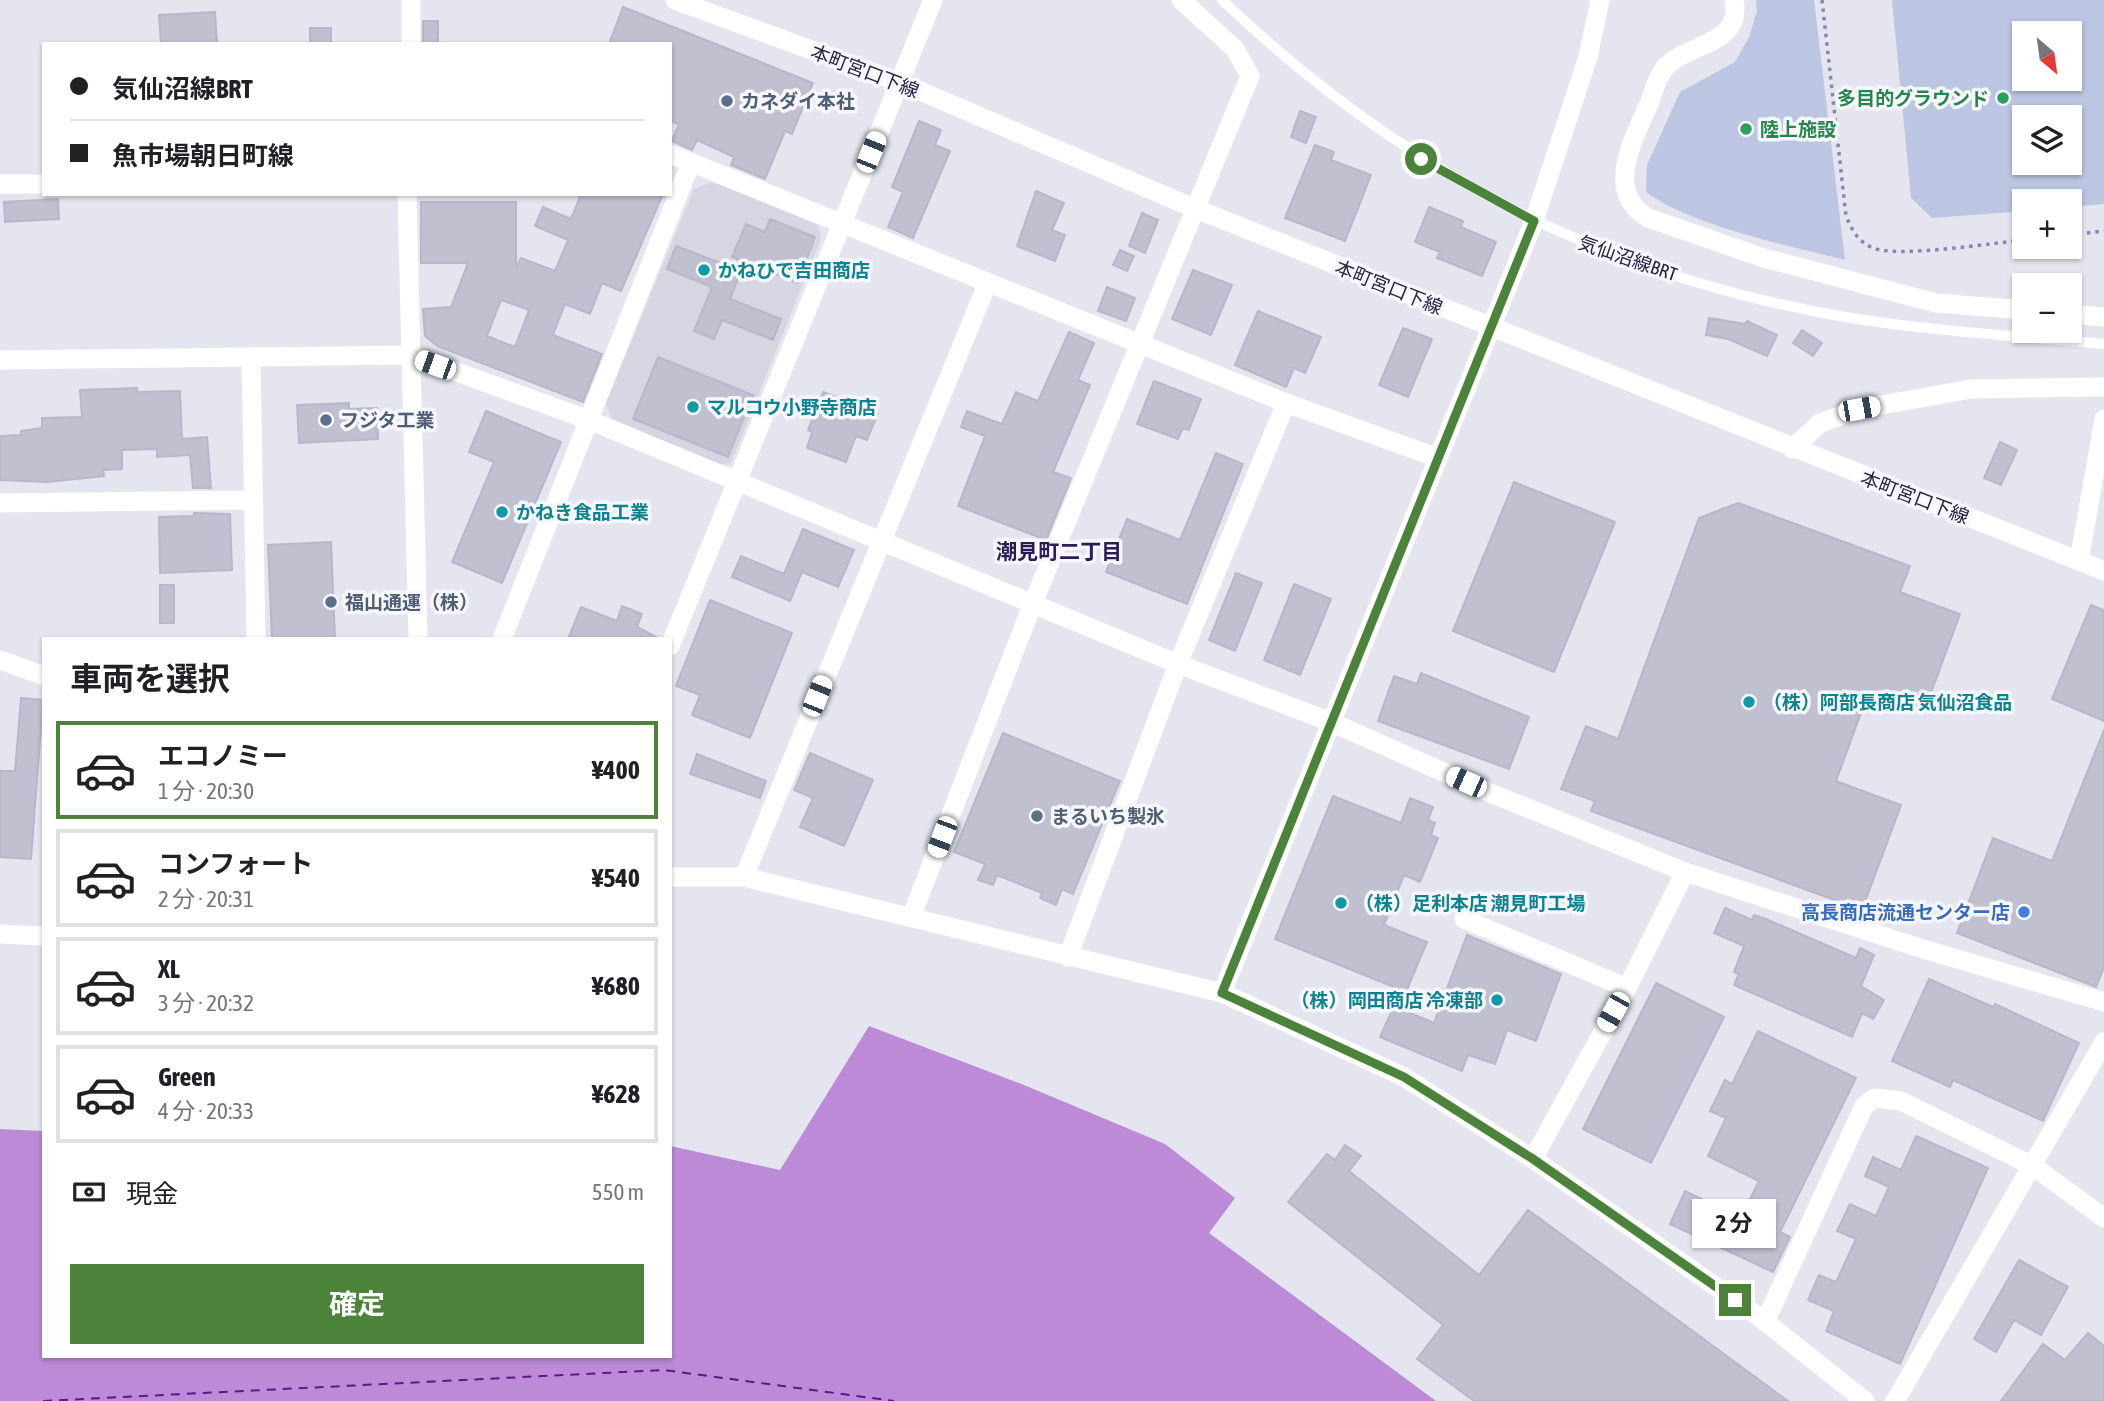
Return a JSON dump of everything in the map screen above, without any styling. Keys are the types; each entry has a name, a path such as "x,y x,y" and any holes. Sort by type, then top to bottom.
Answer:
{"street":[{"path":"411,0 411,42"},
{"name":"本町宮口下線","path":"675,0 899,82 1196,209 1792,449 2104,571"},
{"path":"672,641 933,0"},
{"path":"912,915 1033,603 1250,76 1235,49 1181,0"},
{"path":"1222,993 1534,221 1588,57 1600,0"},
{"path":"1734,0 1735,19 1729,31 1664,69 1625,167 1627,200 1635,211 1648,218 1764,258 1936,303 2012,309"},
{"path":"672,155 1286,402 1438,458"},
{"path":"503,637 691,162"},
{"path":"0,184 42,184"},
{"path":"407,196 418,637"},
{"path":"744,877 988,282"},
{"path":"2082,315 2104,317"},
{"path":"0,360 410,355 589,420 1178,664 1331,722 1488,792 1685,872 1923,949 2104,1002"},
{"path":"251,359 251,500 256,637"},
{"path":"1792,449 1820,423 1859,409 1971,389 2104,387"},
{"path":"1068,957 1178,664 1286,402"},
{"path":"2079,561 2104,419"},
{"path":"0,503 251,500"},
{"path":"0,660 42,675"},
{"path":"1533,1159 1627,988 1685,872"},
{"path":"672,877 744,877 912,915 1068,957 1222,993 1404,1077 1533,1159 1765,1322 1865,1401"},
{"path":"1464,919 1627,988"},
{"path":"0,934 42,936"},
{"path":"1895,1401 2104,1042"},
{"path":"1765,1322 1864,1105 1875,1098 1901,1101 2033,1166 2104,1218"}],"lane":[{"name":"気仙沼線BRT","path":"1222,0 1301,72 1383,134 1472,189 1534,221 1655,270 1769,302 1847,317 2104,344"}],"path":[{"path":"1822,0 1846,216 1854,235 1871,248 1894,252 2012,241"},
{"path":"2082,234 2104,231"}],"shaded area":[{"name":"陸上施設","path":"1756,0 1814,0 1845,260 1713,224 1688,215 1646,192 1647,165 1680,92 1735,62 1749,37 1757,11"},
{"name":"多目的グラウンド","path":"1892,0 2104,0 2104,204 2082,206 2082,189 2012,189 2012,212 1932,218 1911,198"},
{"path":"712,182 818,225 821,239 731,463 716,465 613,422 606,403 694,189"},
{"path":"869,1026 1024,1085 1165,1144 1235,1198 1209,1233 1436,1401 0,1401 0,1129 42,1131 42,1358 672,1358 672,1146 780,1170"}],"building":[{"path":"623,7 813,83 792,134 785,131 765,179 731,165 734,157 697,140 692,150 672,141 679,124 672,122 672,42 610,42"},
{"path":"215,12 217,42 161,42 159,15"},
{"path":"423,21 438,21 438,42 423,42"},
{"path":"310,28 331,28 331,42 310,42"},
{"path":"1300,111 1316,117 1306,143 1291,137"},
{"path":"919,121 941,130 935,145 950,151 913,238 888,227 903,192 892,187"},
{"path":"1315,145 1334,152 1331,160 1371,175 1345,241 1285,218"},
{"path":"1036,191 1064,203 1052,230 1065,235 1055,261 1017,246"},
{"path":"580,196 662,196 621,291 602,283 590,314 565,304 553,335 602,354 583,402 437,346 425,336 423,309 451,307 468,263 421,263 421,202 516,202 516,268 521,258 555,271 568,240 535,226 543,207 571,219","holes":["501,300 529,310 515,347 487,336"]},
{"path":"58,199 59,219 5,222 4,202"},
{"path":"1429,207 1463,221 1461,227 1496,242 1482,276 1437,258 1440,252 1415,242"},
{"path":"1142,213 1158,220 1145,253 1129,246"},
{"path":"770,219 815,237 798,283 732,257 746,224 765,232"},
{"path":"676,246 741,271 730,299 781,319 773,340 722,320 714,339 694,331 712,287 667,269"},
{"path":"1120,250 1134,256 1127,271 1113,265"},
{"path":"1193,270 1232,285 1211,335 1172,319"},
{"path":"1107,287 1135,298 1126,321 1098,311"},
{"path":"1258,311 1321,337 1305,373 1294,368 1286,387 1235,365"},
{"path":"1709,318 1745,324 1747,321 1777,335 1767,356 1728,339 1706,335"},
{"path":"1403,328 1432,339 1408,397 1379,385"},
{"path":"1802,330 1822,343 1813,356 1793,343"},
{"path":"1069,332 1094,343 1078,380 1090,385 1053,472 1071,478 1046,540 958,506 985,436 961,427 967,411 1002,424 1016,392 1038,401"},
{"name":"マルコウ小野寺商店","path":"658,357 753,395 728,457 633,419"},
{"path":"1154,381 1201,399 1189,430 1183,428 1178,439 1137,424"},
{"path":"137,388 137,392 180,391 182,439 207,437 211,488 193,488 190,455 157,457 157,449 122,450 122,469 103,470 104,476 46,482 0,480 0,436 21,435 21,431 42,428 42,418 82,417 80,390"},
{"path":"823,392 878,413 867,440 856,436 846,462 807,448 812,432 808,430"},
{"path":"349,403 349,409 377,408 378,439 299,443 297,405"},
{"name":"かねき食品工業","path":"486,411 561,442 502,583 452,562 494,462 469,452"},
{"path":"2000,442 2017,450 2001,485 1984,478"},
{"path":"1216,453 1243,464 1187,604 1106,572 1127,519 1180,540"},
{"path":"1514,482 1615,522 1554,672 1453,631"},
{"name":"（株）阿部長商店 気仙沼食品","path":"1738,503 1910,566 1900,592 1960,614 1924,712 1869,691 1836,781 1901,805 1862,910 1591,811 1595,801 1561,789 1586,726 1618,739 1699,518"},
{"path":"194,513 230,514 232,570 160,573 159,517 194,516"},
{"path":"803,529 854,550 838,587 802,572 790,601 732,577 741,556 784,574"},
{"path":"331,542 335,637 272,637 268,545"},
{"path":"1236,573 1262,583 1235,651 1209,640"},
{"path":"1294,584 1331,599 1300,675 1264,660"},
{"path":"160,585 174,585 174,623 160,623"},
{"path":"710,600 792,633 750,738 692,715 700,695 676,686"},
{"path":"2091,605 2104,610 2104,721 2052,699"},
{"path":"622,606 642,614 637,627 656,637 569,637 581,607 617,621"},
{"path":"1421,673 1529,717 1509,769 1378,721 1394,676 1417,684"},
{"path":"21,698 42,700 31,859 0,857 0,771 15,771"},
{"path":"2104,730 2104,967 2096,987 1957,933 1993,838 2052,861"},
{"name":"まるいち製氷","path":"1003,733 1120,781 1073,894 1062,889 1056,905 1040,898 1042,893 997,875 993,885 978,880 985,864 954,852"},
{"path":"810,753 873,780 844,846 800,827 813,798 794,790"},
{"path":"697,754 766,781 760,798 690,774"},
{"name":"（株）足利本店 潮見町工場","path":"1333,796 1401,823 1410,798 1433,807 1428,820 1435,823 1431,835 1438,838 1420,882 1404,875 1384,925 1427,942 1406,992 1275,939"},
{"path":"1725,908 1752,920 1754,915 1766,919 1856,958 1860,948 1874,955 1861,986 1884,1000 1873,1019 1862,1013 1852,1037 1734,985 1739,974 1734,972 1744,946 1714,933"},
{"name":"（株）岡田商店 冷凍部","path":"1467,935 1561,974 1536,1041 1507,1030 1495,1064 1468,1055 1462,1071 1380,1037 1394,1006 1434,1023"},
{"path":"1929,979 1993,1007 1995,1004 2079,1043 2043,1121 1953,1080 1950,1087 1892,1061"},
{"path":"1656,983 1724,1017 1651,1163 1583,1129"},
{"path":"1758,1031 1856,1078 1780,1232 1790,1237 1773,1272 1670,1224 1685,1191 1741,1217 1759,1181 1708,1156 1726,1118 1710,1111 1725,1080 1732,1084"},
{"path":"1916,1136 1988,1168 1900,1364 1826,1331 1834,1311 1808,1300 1819,1275 1836,1282 1856,1239 1837,1231 1850,1204 1876,1216 1889,1187 1865,1176 1873,1157 1901,1170"},
{"path":"1345,1145 1361,1156 1349,1171 1479,1275 1528,1210 1788,1401 1474,1401 1417,1359 1443,1325 1288,1202 1327,1154 1335,1160"},
{"path":"2019,1260 2068,1287 2041,1335 2014,1320 1996,1352 1974,1339"},
{"path":"2088,1333 2104,1346 2104,1401 2001,1401 2043,1344 2065,1360"}],"ferry route":[{"path":"43,1401 664,1370 894,1401"}],"place":[{"name":"多目的グラウンド","path":"2003,98"},
{"name":"カネダイ本社","path":"727,101"},
{"name":"陸上施設","path":"1746,129"},
{"name":"かねひで吉田商店","path":"704,270"},
{"name":"マルコウ小野寺商店","path":"693,407"},
{"name":"フジタ工業","path":"326,420"},
{"name":"かねき食品工業","path":"502,512"},
{"name":"福山通運（株）","path":"331,602"},
{"name":"（株）阿部長商店 気仙沼食品","path":"1749,702"},
{"name":"まるいち製氷","path":"1037,816"},
{"name":"（株）足利本店 潮見町工場","path":"1341,903"},
{"name":"高長商店流通センター店","path":"2024,912"},
{"name":"（株）岡田商店 冷凍部","path":"1497,1000"}],"district":[{"name":"潮見町二丁目","path":"1059,552"}],"route":[{"path":"1421,159 1534,221 1222,993 1404,1077 1533,1159 1735,1300"}]}
